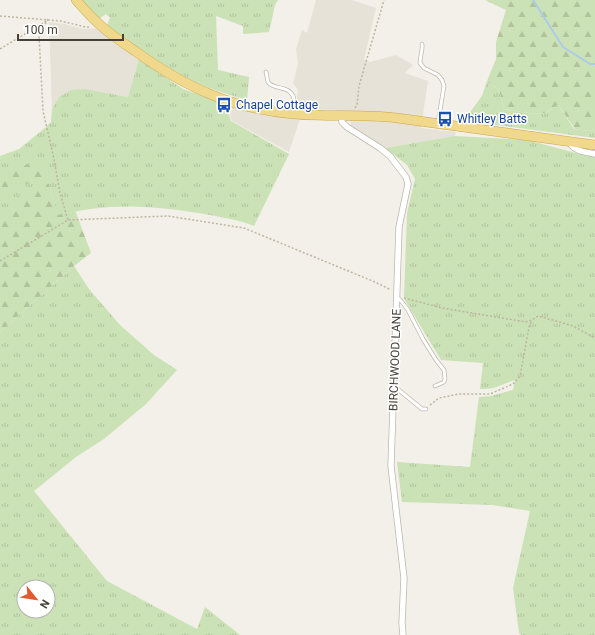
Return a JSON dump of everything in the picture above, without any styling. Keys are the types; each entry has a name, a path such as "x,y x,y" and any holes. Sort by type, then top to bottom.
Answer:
{"highway":[{"path":"76,0 100,25 150,62 196,89 240,105 294,114 389,117 595,145"}],"street":[{"name":"BIRCHWOOD LANE","path":"341,116 342,122 348,128 390,156 406,177 408,184 399,227 391,466 404,578 402,623 403,635"},
{"path":"569,141 570,145 576,149 595,154"}],"lane":[{"path":"422,44 423,47 420,63 424,68 438,75 444,86 438,123"},
{"path":"266,72 270,84 284,88 293,96 294,114"},
{"path":"397,295 408,310 436,360 444,370 444,382 436,386"},
{"path":"394,386 422,409 426,409"}],"path":[{"path":"353,116 353,110 357,105 359,86 384,0"},
{"path":"0,16 61,21 85,27 100,25"},
{"path":"0,49 48,20"},
{"path":"48,20 40,35 43,111 60,193 68,220"},
{"path":"0,261 68,220 168,216 244,228 374,282 397,295 442,308 526,322 538,316 573,326 595,338"},
{"path":"426,409 439,398 459,394 490,394 513,384 520,376 529,327 532,320"}],"shaded area":[{"path":"316,0 352,0 376,8 364,60 370,62 396,55 413,65 405,73 428,81 421,128 456,132 455,136 385,148 351,127 349,111 310,109 300,119 289,152 232,121 226,103 247,100 276,107 296,108 298,90 293,83 298,64 296,49 302,30 307,33"},
{"path":"49,22 83,29 100,28 139,59 128,97 85,89 59,97 52,109"}],"green space":[{"path":"81,0 278,0 275,5 269,32 243,34 243,26 216,16 218,70 249,77 247,100 215,90 185,77 139,49 107,25 110,18 106,14 99,19"},
{"path":"485,0 595,0 595,129 588,131 575,129 558,105 544,113 534,114 504,109 499,90 487,81 496,59 496,42 506,10"},
{"path":"139,59 183,89 224,103 231,121 289,154 254,226 210,215 172,209 134,206 96,208 58,216 49,184 0,222 0,156 19,149 46,127 51,122 52,109 59,97 71,90 85,89 128,97"},
{"path":"487,81 499,90 504,109 534,114 544,113 558,105 574,129 588,131 595,129 595,138 466,121 465,119 482,96"},
{"path":"455,136 527,140 595,157 595,635 522,635 519,633 513,588 530,511 492,505 402,502 397,462 470,467 479,397 491,396 513,390 515,380 494,388 480,389 483,363 441,360 404,297 407,213 415,179 407,165 385,148"},
{"path":"40,158 47,177 23,185 0,203 0,181 18,169"},
{"path":"42,182 49,184 58,215 75,210 91,253 74,266 0,332 0,222 20,206 17,197"},
{"path":"74,266 89,289 120,325 154,355 177,370 146,404 104,439 76,457 34,491 107,581 197,629 205,607 240,635 0,635 0,332"}],"waterway":[{"path":"533,0 563,47 590,64 595,64"}],"place":[{"name":"Chapel Cottage","path":"224,105"},
{"name":"Whitley Batts","path":"445,119"}]}
